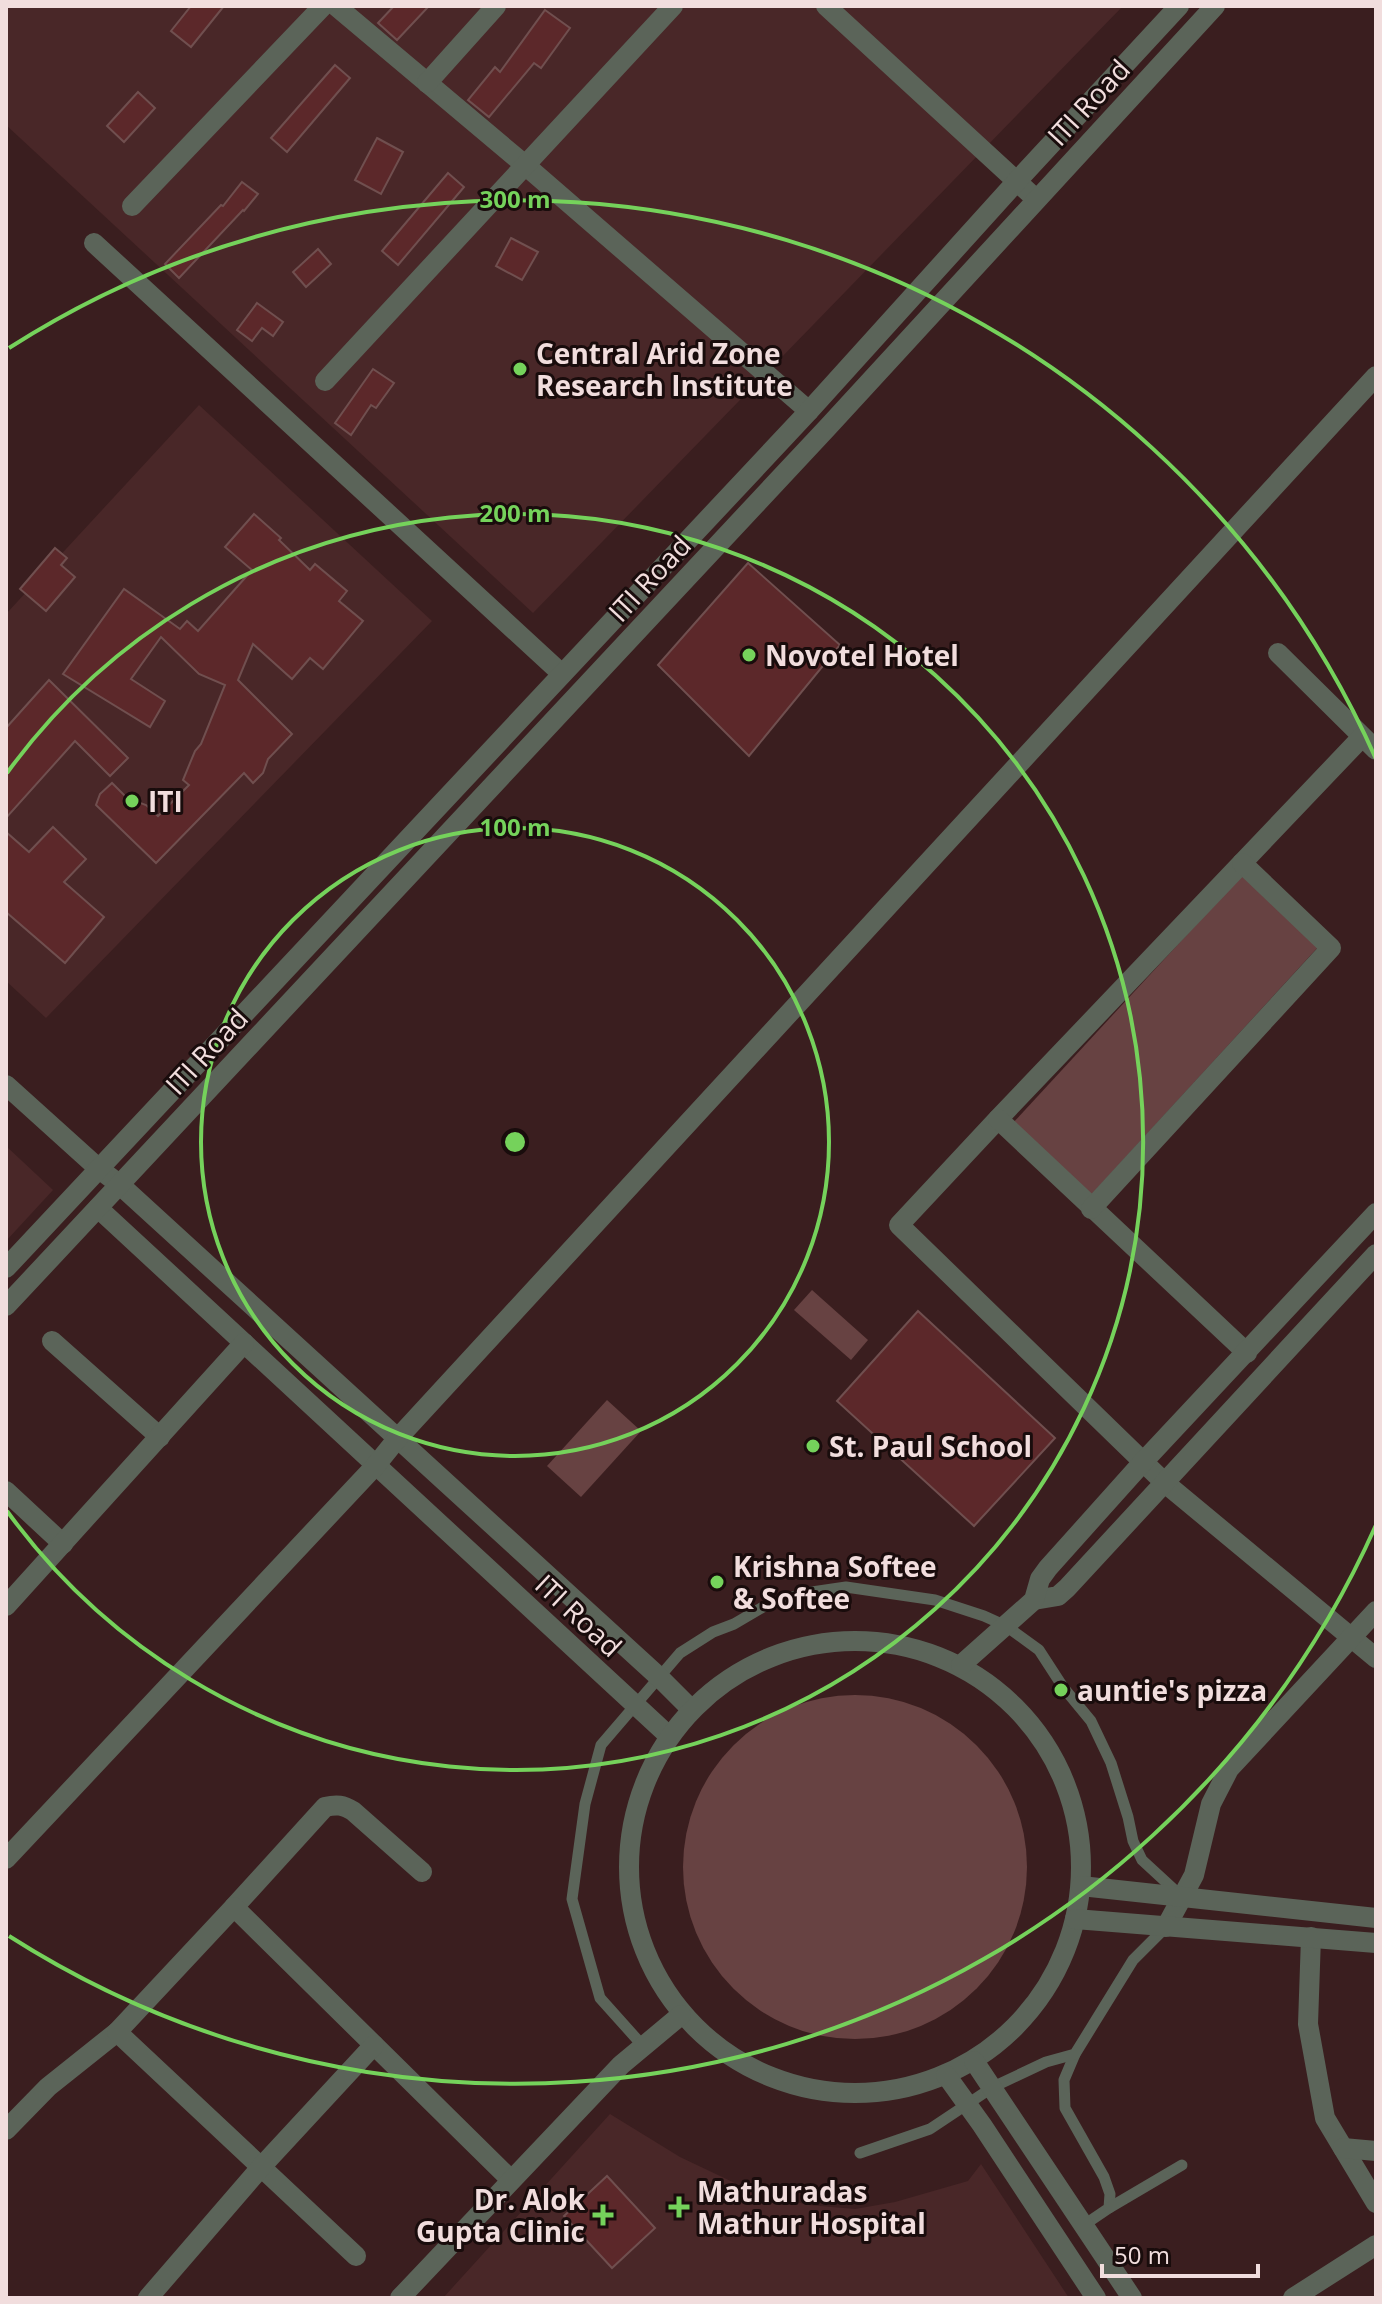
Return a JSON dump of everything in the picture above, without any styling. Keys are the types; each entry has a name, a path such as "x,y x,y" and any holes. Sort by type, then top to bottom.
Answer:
{"street":[{"path":"132,206 323,6"},
{"path":"336,6 809,411"},
{"path":"427,83 496,6"},
{"path":"325,381 673,6"},
{"path":"826,6 1036,199"},
{"name":"ITI Road","path":"6,1268 809,411 1179,6"},
{"name":"ITI Road","path":"6,1306 827,428 1215,6"},
{"path":"94,243 562,674"},
{"path":"6,1859 376,1465 1376,376"},
{"path":"1278,653 1369,744 1242,863 899,1225 1165,1483 1376,1658"},
{"path":"1091,1209 1331,948 1242,863"},
{"path":"6,1085 119,1184"},
{"path":"998,1119 1247,1353"},
{"name":"ITI Road","path":"119,1184 691,1709"},
{"name":"ITI Road","path":"98,1208 669,1736"},
{"path":"961,1665 1034,1600 1040,1579 1048,1568 1376,1213"},
{"path":"1034,1600 1058,1596 1067,1588 1376,1254"},
{"path":"52,1341 160,1437"},
{"path":"6,1606 244,1343"},
{"path":"6,1491 63,1544"},
{"path":"1166,1927 1194,1875 1211,1804 1229,1769 1376,1611"},
{"path":"858,1639 919,1648 961,1665 999,1691 1031,1723 1055,1760 1072,1801 1080,1835 1081,1886 1065,1953 1021,2022 974,2061 929,2083 878,2094 836,2095 779,2083 726,2056 681,2015 648,1963 628,1885 632,1823 645,1780 669,1736 691,1709 704,1697 775,1654 858,1639"},
{"path":"6,2130 48,2087 117,2032 325,1807 335,1804 353,1811 422,1872"},
{"path":"1081,1886 1376,1918"},
{"path":"234,1907 511,2180"},
{"path":"1075,1919 1376,1943"},
{"path":"1311,1937 1308,2024 1325,2118 1376,2203"},
{"path":"400,2298 621,2065 681,2015"},
{"path":"117,2032 356,2256"},
{"path":"148,2298 262,2166 374,2045"},
{"path":"974,2061 1132,2298"},
{"path":"946,2075 1096,2298"},
{"path":"1343,2148 1376,2151"},
{"path":"1293,2298 1376,2245"}],"lane":[{"path":"643,2046 600,1998 572,1899 585,1804 601,1745 680,1653 763,1607 805,1593 846,1587 935,1600 1006,1626 1039,1650 1063,1687 1091,1721 1111,1763 1133,1841 1142,1860 1183,1898"},
{"path":"1109,2208 1110,2194 1104,2177 1065,2108 1064,2080 1075,2054 1133,1960 1166,1927"},
{"path":"860,2153 930,2129 993,2087 1046,2062 1075,2054"},
{"path":"1084,2225 1182,2165"}],"shaded area":[{"name":"Central Arid Zone Research Institute","path":"6,6 1123,6 533,613 6,125"},
{"name":"ITI","path":"199,405 432,621 46,1018 6,981 6,614"},
{"path":"1243,874 1320,945 1090,1196 1012,1124"},
{"path":"6,1146 53,1190 6,1241"},
{"path":"812,1290 868,1340 851,1360 794,1310"},
{"path":"607,1400 641,1431 581,1497 547,1466"},
{"path":"855,1695 905,1703 936,1716 964,1734 988,1758 1006,1786 1019,1817 1027,1867 1019,1917 1006,1948 988,1976 964,2000 936,2018 905,2031 855,2039 805,2031 774,2018 746,2000 722,1976 704,1948 691,1917 683,1867 691,1817 704,1786 722,1758 746,1734 774,1716 805,1703"},
{"name":"Mathuradas Mathur Hospital","path":"610,2114 680,2157 739,2185 809,2205 855,2209 895,2202 968,2181 981,2164 1069,2298 443,2298"}],"building":[{"path":"191,6 224,6 191,47 171,31"},
{"path":"394,6 429,6 397,40 378,23"},
{"path":"545,10 570,28 541,68 534,63 489,117 468,100 495,67 500,72"},
{"path":"335,65 350,78 287,152 271,138"},
{"path":"138,92 155,108 124,142 107,126"},
{"path":"377,138 403,152 381,194 355,180"},
{"path":"448,173 464,187 398,265 382,251"},
{"path":"242,182 258,194 179,278 165,264 223,206"},
{"path":"511,238 538,252 522,280 496,266"},
{"path":"318,249 331,264 306,287 293,272"},
{"path":"257,303 283,322 273,336 262,328 252,341 237,330"},
{"path":"373,369 394,383 376,408 371,405 351,435 335,423"},
{"path":"254,514 310,570 315,564 347,591 339,601 363,621 323,669 310,658 292,679 253,644 238,680 292,734 268,759 263,773 253,783 244,773 156,863 96,805 100,794 112,783 127,798 146,805 158,816 189,785 183,780 225,685 199,674 161,637 131,679 165,701 150,727 63,674 124,589 180,629 187,621 198,631 252,570 225,547"},
{"path":"55,548 67,558 61,565 75,577 46,611 20,589"},
{"name":"Novotel Hotel","path":"748,563 840,645 749,756 658,665"},
{"path":"49,680 128,758 110,776 75,741 6,818 6,728"},
{"path":"53,827 86,859 64,882 104,917 65,963 6,912 6,832 29,852"},
{"path":"918,1311 1055,1438 974,1526 837,1401"},
{"path":"607,2176 655,2228 612,2268 564,2216"}],"place":[{"name":"Central Arid Zone Research Institute","path":"520,369"},
{"name":"Novotel Hotel","path":"749,655"},
{"name":"ITI","path":"132,801"},
{"name":"St. Paul School","path":"813,1446"},
{"name":"Krishna Softee & Softee","path":"717,1582"},
{"name":"auntie's pizza","path":"1061,1690"},
{"name":"Mathuradas Mathur Hospital","path":"679,2207"},
{"name":"Dr. Alok Gupta Clinic","path":"603,2215"}]}
